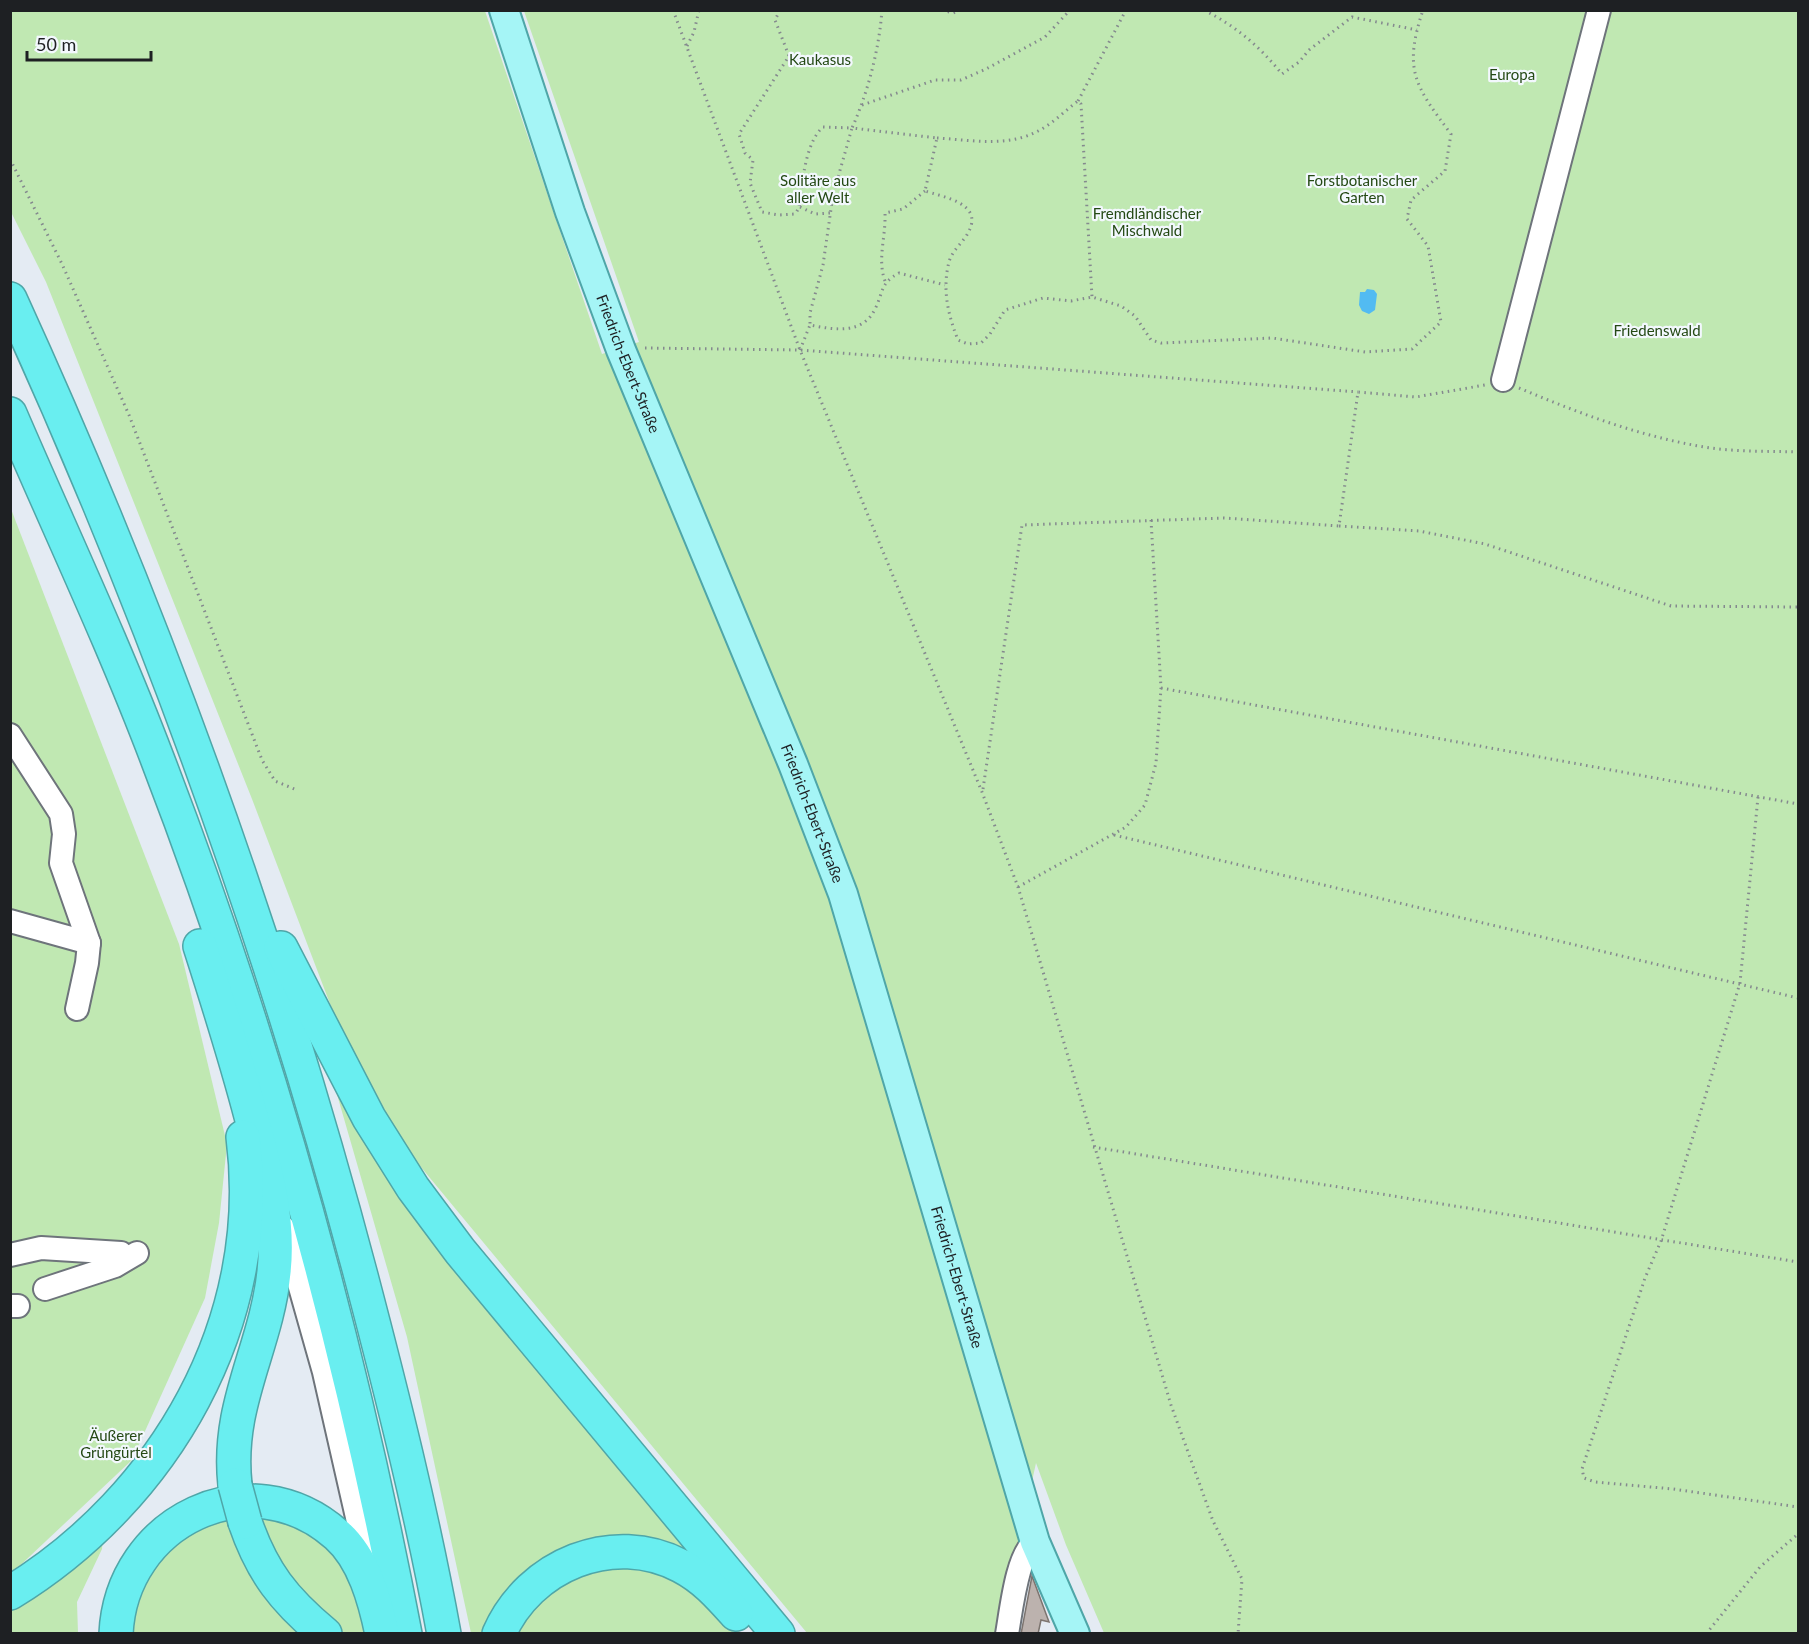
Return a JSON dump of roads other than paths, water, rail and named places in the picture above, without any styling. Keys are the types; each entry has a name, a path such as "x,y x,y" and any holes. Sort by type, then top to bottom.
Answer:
{"highway":[{"path":"10,299 142,604 275,976 333,1172 384,1362 441,1618 449,1634"},
{"path":"10,414 156,755 194,857 263,1067 330,1303 366,1450 405,1634"},
{"path":"115,657 141,775 209,974 268,1179 275,1212 274,1273 269,1303 233,1433 232,1458 235,1485 255,1552 270,1577 303,1616 325,1634"},
{"path":"238,871 369,1118 413,1188 460,1251 542,1352 778,1634"},
{"path":"10,1593 41,1574 95,1531 140,1482 178,1428 219,1341 240,1258 246,1201 246,1160 240,1117 209,974"},
{"path":"116,1634 121,1599 129,1578 157,1538 172,1525 200,1510 243,1501 264,1502 298,1511 320,1522 339,1536 359,1564 380,1624"},
{"path":"499,1634 516,1604 544,1576 581,1558 622,1551 660,1558 697,1576 714,1589 753,1634"}],"main road":[{"name":"Friedrich-Ebert-Straße","path":"504,10 570,212 621,350 793,764 843,894 1035,1542 1075,1634"}],"lane":[{"path":"1503,380 1599,10"},
{"path":"10,735 61,814 64,834 61,862 89,942 77,1009"},
{"path":"10,921 89,942"},
{"path":"268,1179 324,1372 348,1470 380,1624"},
{"path":"10,1255 41,1248 129,1253 115,1266 45,1289"},
{"path":"1007,1634 1021,1567 1028,1546 1035,1542"}],"water":[{"path":"1367,289 1374,290 1377,294 1375,310 1369,314 1362,311 1359,305 1360,292 1365,292"}],"park label":[{"name":"Kaukasus","path":"820,60"},
{"name":"Europa","path":"1512,75"},
{"name":"Solitäre aus aller Welt","path":"818,190"},
{"name":"Forstbotanischer Garten","path":"1362,190"},
{"name":"Fremdländischer Mischwald","path":"1147,222"},
{"name":"Friedenswald","path":"1657,331"},
{"name":"Äußerer Grüngürtel","path":"116,1444"}]}
